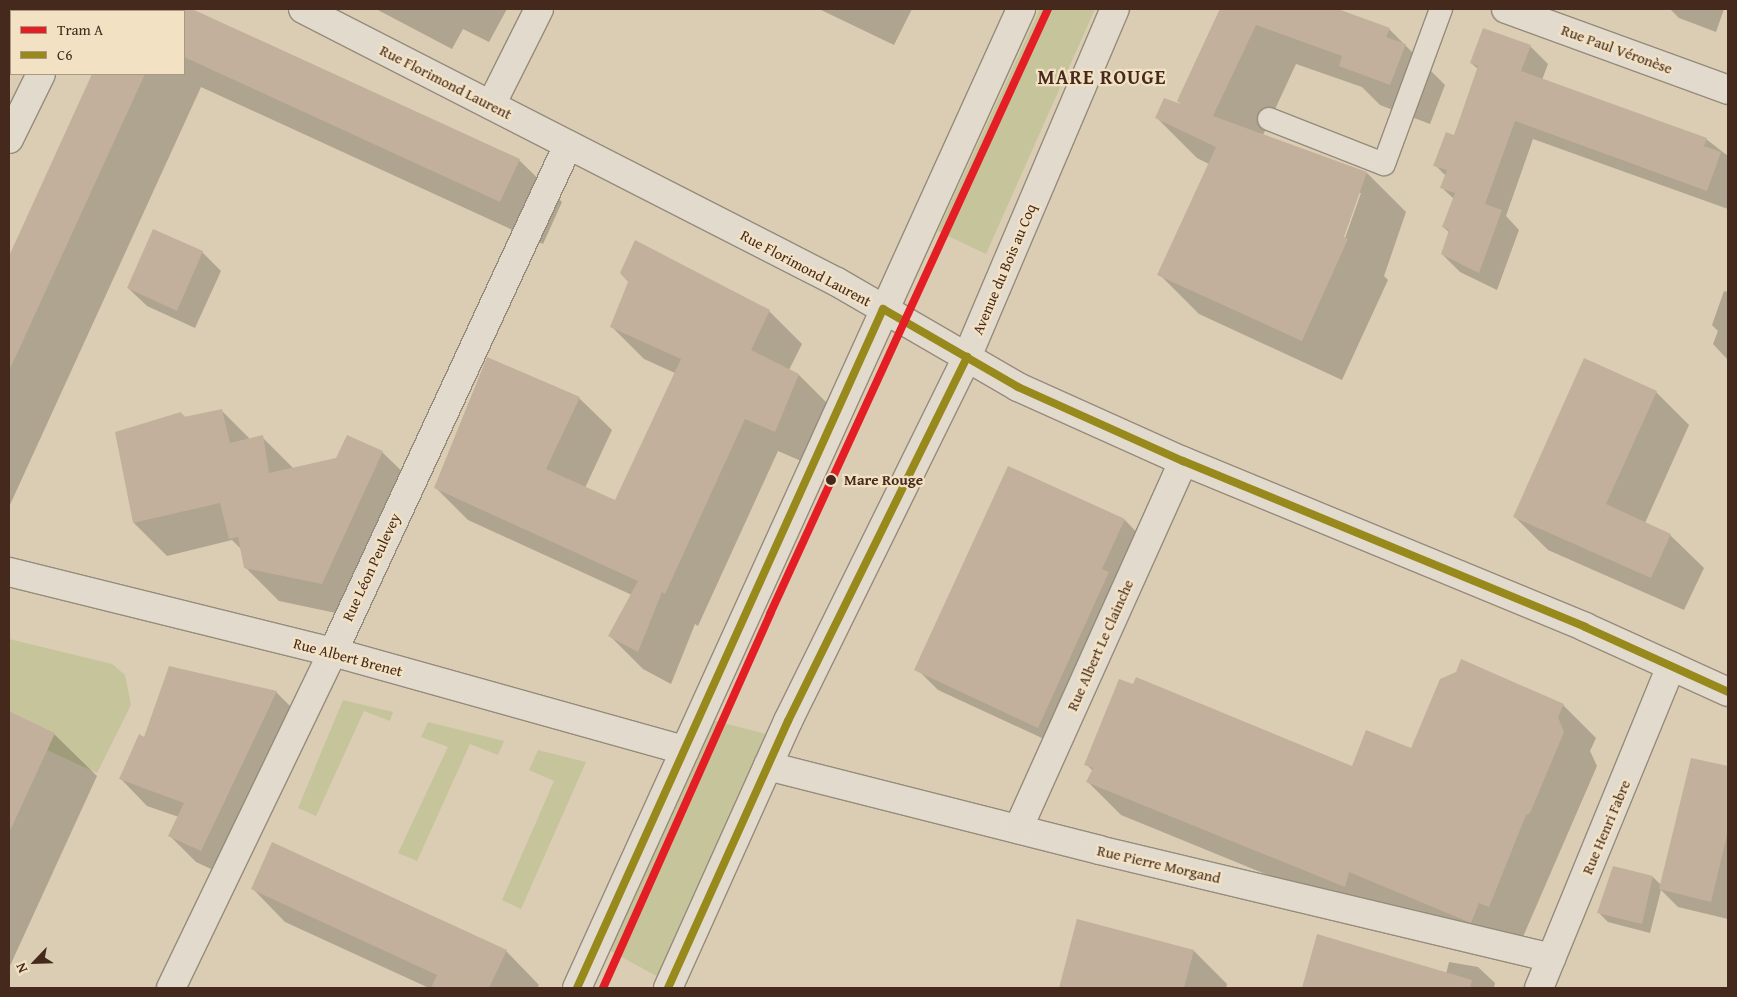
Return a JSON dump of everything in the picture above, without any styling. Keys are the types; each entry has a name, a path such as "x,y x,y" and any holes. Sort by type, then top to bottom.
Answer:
{"street":[{"name":"Rue Florimond Laurent","path":"303,9 884,309 1018,387 1183,460 1585,627 1671,666 1725,681"},
{"path":"491,106 539,9"},
{"path":"577,988 1021,9"},
{"name":"Avenue du Bois au Coq","path":"668,988 768,766 967,357 1115,9"},
{"name":"Rue Paul Véronèse","path":"1506,9 1728,90"},
{"path":"9,139 41,75"},
{"name":"Rue Léon Peulevey","path":"171,988 333,652 568,145"},
{"name":"Rue Albert Le Clainche","path":"1018,829 1183,460"},
{"name":"Rue Albert Brenet","path":"9,572 333,652 685,750"},
{"name":"Rue Henri Fabre","path":"1539,988 1671,666"},
{"name":"Rue Pierre Morgand","path":"768,766 1018,829 1551,958"}],"lane":[{"path":"1269,119 1384,164 1441,9"}],"shaded area":[{"path":"1040,9 1095,9 986,254 938,231"},
{"path":"9,639 112,664 125,675 131,705 97,773 47,750 55,733 9,711"},
{"path":"343,700 393,712 390,721 364,711 316,816 298,808"},
{"path":"712,720 770,735 660,978 609,950"},
{"path":"428,722 504,741 498,755 470,744 417,861 398,853 448,747 421,737"},
{"path":"538,750 586,762 521,909 502,900 554,781 529,770"}],"building":[{"path":"192,9 520,159 500,202 185,57 184,10"},
{"path":"1220,9 1338,9 1390,28 1386,37 1406,44 1390,85 1339,66 1342,56 1256,25 1213,116 1367,172 1344,237 1348,239 1302,341 1157,275 1216,147 1155,118 1164,98 1181,104 1177,101"},
{"path":"1483,28 1531,45 1521,71 1707,138 1704,146 1721,152 1707,191 1515,121 1485,204 1502,210 1479,273 1441,254 1449,230 1442,227 1455,193 1440,188 1447,170 1433,166 1446,132 1454,135 1478,66 1470,63"},
{"path":"92,75 145,75 9,371 9,256"},
{"path":"153,229 203,251 177,311 127,288"},
{"path":"635,240 770,310 751,350 799,374 775,432 745,419 665,594 662,592 638,652 608,636 638,581 434,488 487,357 580,397 546,469 615,500 681,359 610,327 628,282 620,273"},
{"path":"1584,358 1657,391 1606,504 1671,534 1651,578 1513,517"},
{"path":"222,409 230,443 263,435 269,473 336,458 347,435 383,451 322,584 244,568 238,537 229,539 220,503 133,523 115,432 181,412 184,417"},
{"path":"1008,466 1125,519 1102,569 1109,572 1038,728 914,670"},
{"path":"1461,659 1564,704 1558,717 1564,732 1530,813 1526,815 1489,907 1479,903 1471,923 1349,872 1345,887 1086,782 1093,768 1084,765 1119,679 1133,684 1136,677 1352,766 1366,730 1411,748 1440,679 1456,672"},
{"path":"169,666 277,691 201,851 168,836 184,803 119,779 139,734 144,737"},
{"path":"9,711 55,733 9,833"},
{"path":"1691,758 1728,766 1728,831 1711,902 1659,889"},
{"path":"272,842 507,950 489,988 431,988 437,975 251,889"},
{"path":"1613,866 1653,876 1642,924 1597,913"},
{"path":"1077,919 1194,950 1184,988 1059,988"},
{"path":"1317,934 1472,980 1470,988 1302,988"}],"tram line":[{"name":"A","path":"603,988 770,614 1048,9"}],"transit line":[{"name":"C6","path":"577,988 883,309 1018,387 1183,461 1585,627 1728,692"},
{"name":"C6","path":"668,988 788,721 967,357"}],"place":[{"name":"Mare Rouge","path":"831,480"}],"district":[{"name":"MARE ROUGE","path":"1102,76"}]}
